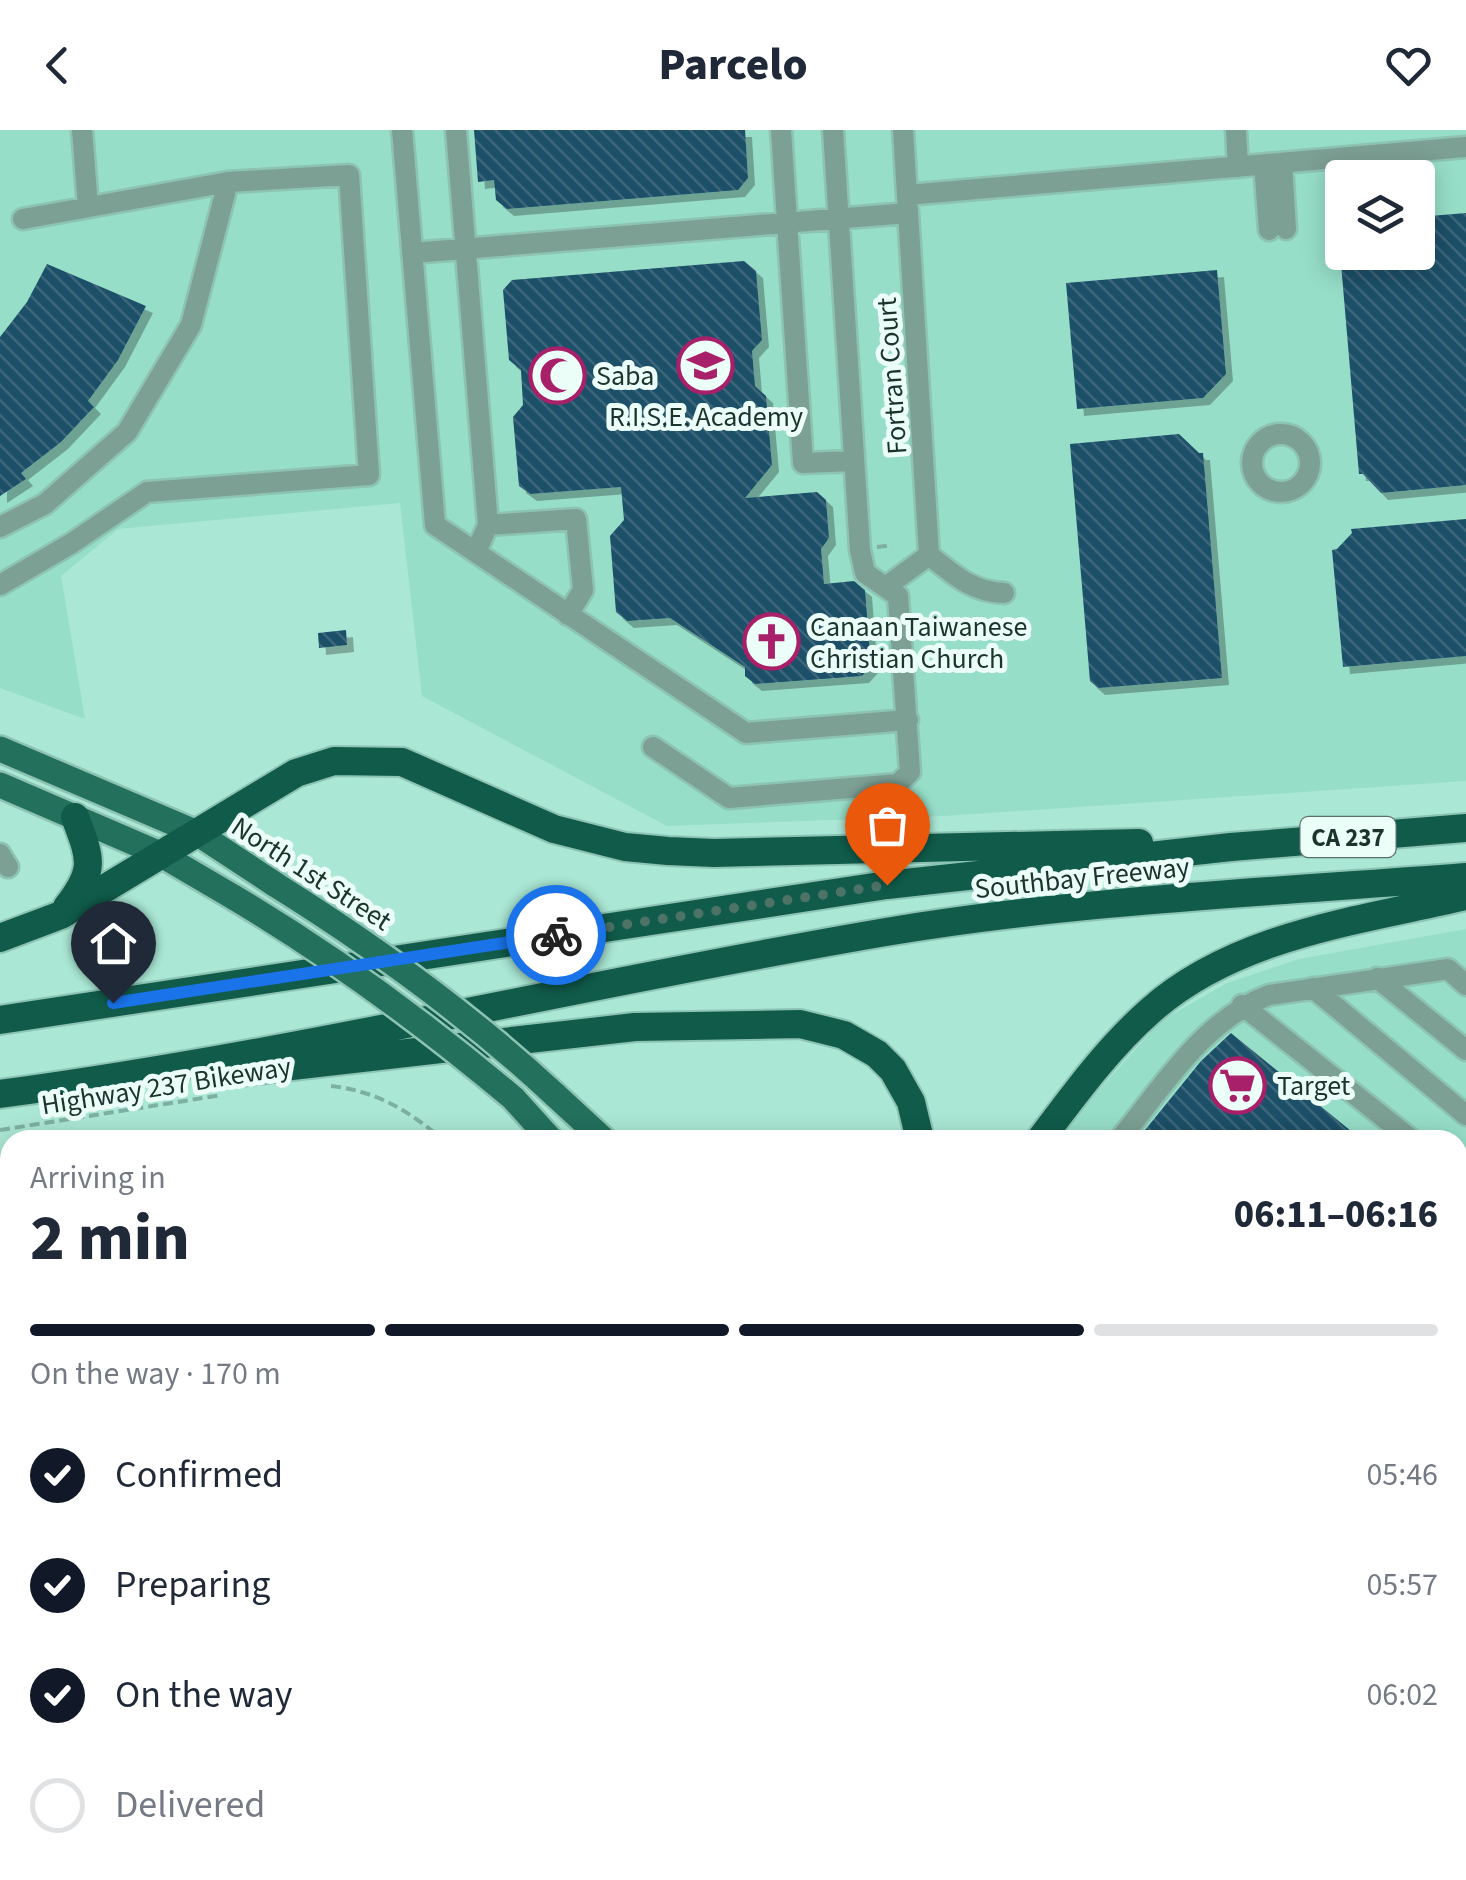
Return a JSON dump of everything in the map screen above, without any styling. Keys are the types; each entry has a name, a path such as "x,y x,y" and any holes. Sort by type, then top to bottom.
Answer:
{"highway":[{"path":"0,938 61,915 296,773 334,761 402,762 554,829 625,847 714,853 1108,842 1230,847"},
{"path":"61,915 82,887 90,863 75,817"},
{"name":"Southbay Freeway","path":"0,1020 887,885 1230,847 1466,828"},
{"name":"Southbay Freeway","path":"0,1094 86,1083 890,932 1040,911 1466,876"},
{"path":"1048,1130 1102,1059 1152,1009 1202,975 1260,948 1319,929 1466,896"},
{"path":"86,1083 130,1087 304,1063 635,1027 800,1024 844,1035 877,1054 893,1070 911,1102 918,1130"}],"main road":[{"name":"North 1st Street","path":"0,749 197,833 351,932 420,982 500,1043 593,1130"},
{"path":"0,785 160,854 235,898 363,981 513,1098 542,1130"}],"street":[{"path":"82,130 88,206"},
{"path":"402,130 434,525 746,733 908,720"},
{"path":"456,130 488,525 476,552"},
{"path":"780,130 804,464 853,461"},
{"path":"652,746 728,798 898,784 910,772 898,596 865,574 853,461 832,130"},
{"name":"Fortran Court","path":"902,130 929,554"},
{"path":"1236,130 1238,166"},
{"path":"412,253 838,218 907,204 1238,166 1466,148"},
{"path":"1273,164 1278,229"},
{"path":"0,585 72,543 146,492 369,474 349,175 228,182 23,218"},
{"path":"0,527 45,504 127,432 191,325 228,182"},
{"path":"488,525 576,519 583,590 568,615"},
{"path":"887,586 929,554 966,584 984,592 1004,593"},
{"path":"1128,1130 1217,1022 1242,1005 1269,995 1448,969 1465,983"},
{"path":"1376,978 1466,1050"},
{"path":"1313,988 1466,1115"},
{"path":"1242,1005 1399,1130"}],"path":[{"name":"Highway 237 Bikeway","path":"330,1086 363,1090 431,1130"},
{"name":"Highway 237 Bikeway","path":"0,1130 223,1095"}],"shaded area":[{"path":"0,130 1466,130 1466,781 944,816 667,826 422,696 400,503 118,529 61,576 85,719 0,688"},
{"path":"1466,929 1466,1130 1067,1130 1162,1020 1227,983 1299,959"}],"building":[{"path":"474,130 745,130 748,178 738,190 507,209 496,200 494,180 478,182"},
{"path":"1466,213 1466,485 1381,493 1359,474 1342,270 1435,270 1435,216"},
{"path":"744,261 756,271 762,340 752,351 755,386 766,396 772,465 745,498 817,492 826,500 829,538 821,549 824,584 854,581 865,590 871,666 862,676 755,684 745,676 745,667 670,618 627,621 616,612 610,536 624,520 621,487 530,494 519,486 513,417 523,405 521,370 509,360 503,290 512,280"},
{"path":"47,264 146,306 118,360 88,401 94,407 61,442 21,473 26,479 0,496 0,337 27,302"},
{"path":"1217,270 1226,374 1203,398 1077,409 1066,283"},
{"path":"1179,434 1203,453 1222,678 1098,688 1090,681 1070,444"},
{"path":"1466,519 1466,656 1343,667 1332,550 1352,533 1351,529"},
{"path":"346,630 347,645 319,648 318,633"},
{"name":"Target","path":"1231,1033 1350,1130 1145,1130 1201,1061"}],"way so far":[{"path":"556,935 887,885"}],"place":[{"name":"R.I.S.E. Academy","path":"706,365"},
{"name":"Saba","path":"557,375"},
{"name":"Canaan Taiwanese Christian Church","path":"771,642"},
{"name":"Target","path":"1238,1085"}],"route":[{"path":"113,1003 556,935"}]}
